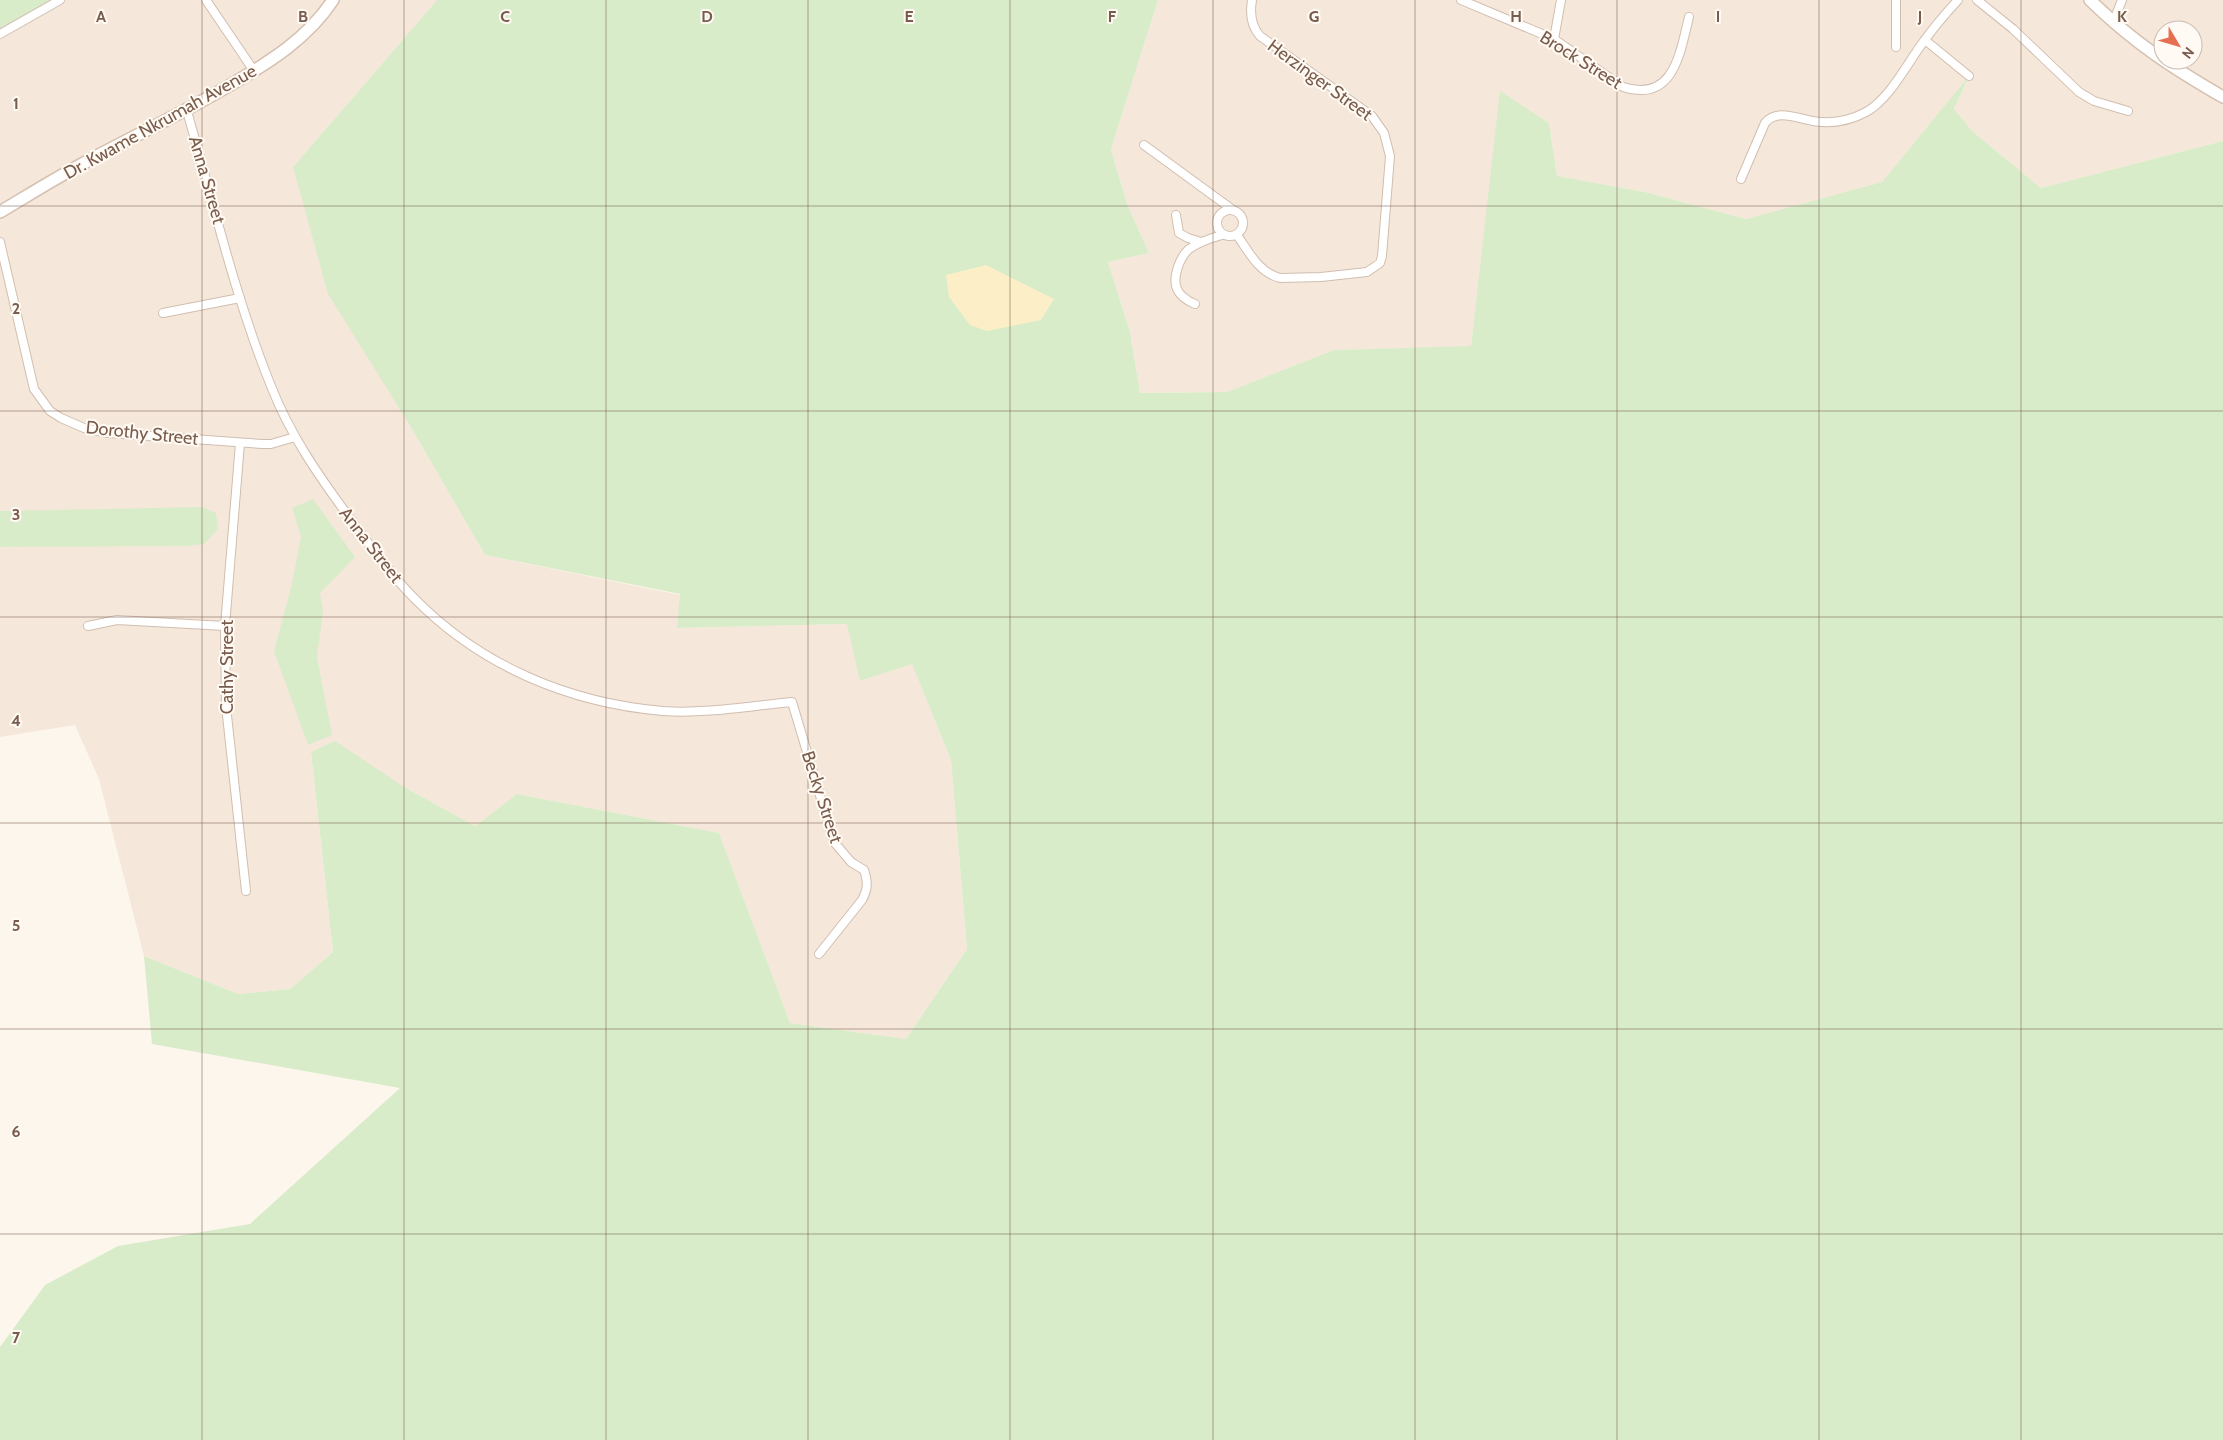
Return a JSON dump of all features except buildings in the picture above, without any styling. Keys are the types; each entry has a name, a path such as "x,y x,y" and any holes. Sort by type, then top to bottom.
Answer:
{"street":[{"path":"0,34 60,0"},
{"path":"206,0 254,71"},
{"name":"Dr. Kwame Nkrumah Avenue","path":"0,212 81,164 187,111 254,71 293,45 322,16 333,0"},
{"name":"Herzinger Street","path":"1237,234 1260,268 1280,278 1321,277 1367,272 1380,262 1383,250 1390,156 1384,133 1372,116 1260,36 1255,30 1252,19 1252,0"},
{"name":"Brock Street","path":"1461,0 1554,39 1623,87 1636,91 1648,91 1664,81 1676,67 1689,17"},
{"path":"1554,39 1561,0"},
{"path":"1896,0 1896,47"},
{"path":"1741,179 1765,123 1772,116 1781,115 1821,122 1844,120 1866,112 1883,98 1925,40 1958,0"},
{"path":"1977,0 2013,29 2079,92 2094,101 2128,111"},
{"path":"2090,0 2113,23 2171,68 2223,97"},
{"path":"2113,23 2122,0"},
{"path":"1925,40 1969,76"},
{"name":"Anna Street","path":"187,111 240,298 271,386 295,437 319,478 388,570 416,600 447,628 480,652 527,678 563,692 633,708 665,711 695,711 792,702"},
{"path":"1144,145 1242,218 1242,230 1237,234 1230,237 1222,235 1201,242 1190,249 1182,258 1175,280 1177,289 1182,297 1195,304"},
{"path":"1222,235 1217,227 1218,218 1224,212 1233,210"},
{"path":"1176,215 1179,232 1188,238 1201,242"},
{"name":"Dorothy Street","path":"0,242 34,389 50,411 71,424 108,433 271,444 295,437"},
{"path":"163,313 240,298"},
{"name":"Cathy Street","path":"240,443 225,626 226,706 234,779 234,800 246,891"},
{"path":"88,626 117,620 225,626"},
{"name":"Becky Street","path":"792,702 834,842 851,862 864,870 868,882 862,900 819,954"}],"shaded area":[{"path":"0,0 437,0 293,167 409,424 485,555 680,595 678,628 848,624 861,681 912,663 951,760 967,949 906,1039 790,1023 719,833 517,794 475,826 404,787 311,753 333,952 290,989 238,994 144,956 99,779 75,725 0,737"},
{"path":"1158,0 2223,0 2223,141 2041,188 1972,131 1954,109 1968,78 1882,182 1746,219 1645,192 1557,176 1549,123 1501,92 1471,347 1334,350 1227,392 1140,393 1130,332 1108,262 1149,253 1127,204 1111,149"}],"green space":[{"path":"0,0 51,0 0,28"},
{"path":"437,0 1158,0 1111,149 1127,204 1149,253 1108,262 1130,332 1140,393 1227,392 1334,350 1471,346 1500,91 1549,123 1557,176 1645,192 1746,219 1882,182 1969,76 1954,109 1972,131 2041,188 2223,141 2223,1440 0,1440 0,1347 45,1285 118,1246 250,1224 400,1088 152,1044 144,956 238,994 290,989 333,952 311,752 335,741 404,787 475,826 517,794 719,833 790,1023 906,1039 967,949 951,760 912,664 860,681 847,624 677,628 680,594 485,555 409,424 328,294 293,167"},
{"path":"313,499 355,557 320,593 323,611 317,657 332,735 308,745 274,651 292,584 301,536 292,508"},
{"path":"202,507 216,513 218,529 204,544 186,546 0,547 0,511"}],"sand":[{"path":"986,265 1054,299 1041,320 987,331 970,325 949,297 946,275"}]}
